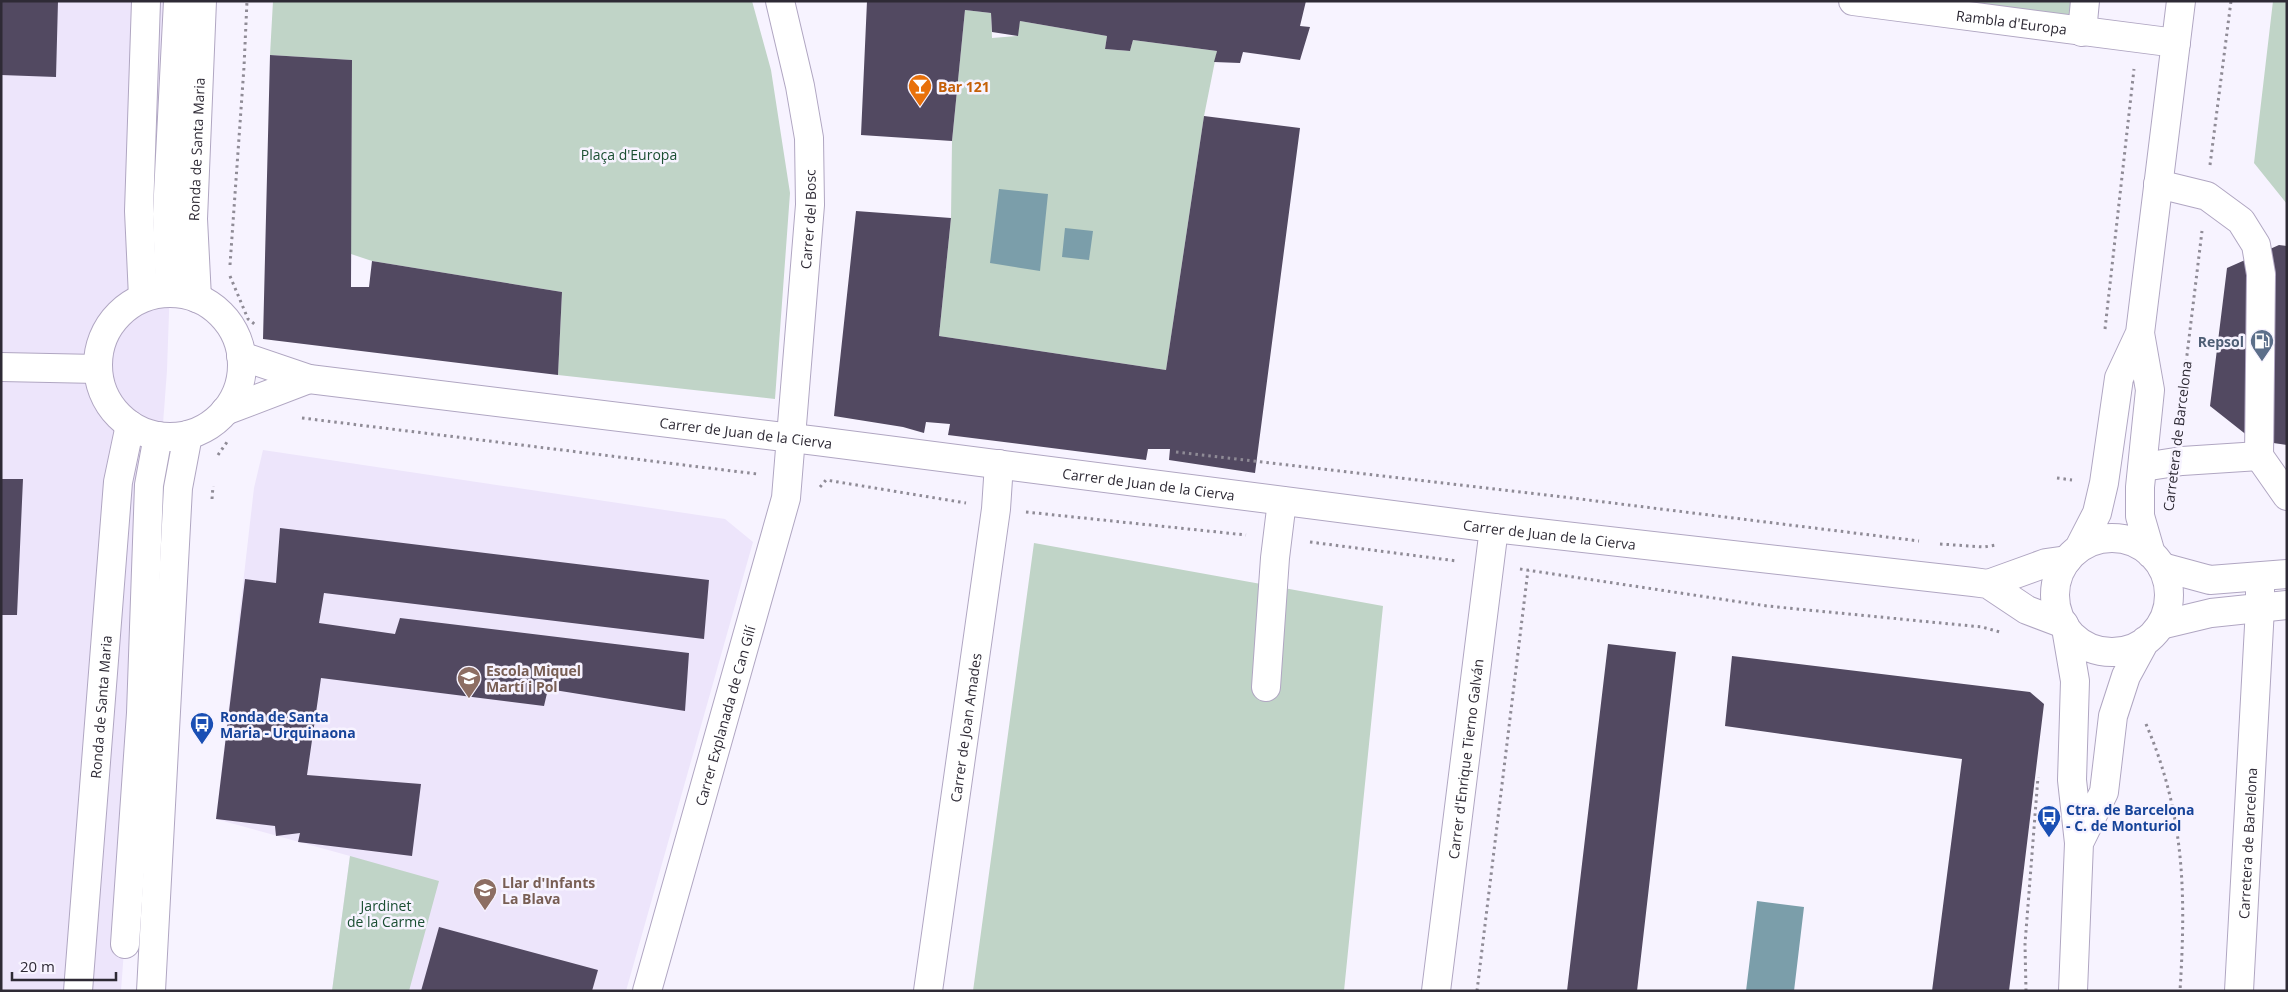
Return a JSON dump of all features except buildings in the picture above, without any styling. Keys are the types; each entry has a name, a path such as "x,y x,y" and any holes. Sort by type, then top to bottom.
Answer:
{"street":[{"path":"143,297 139,211 146,1"},
{"name":"Ronda de Santa Maria","path":"170,293 167,214 178,1"},
{"name":"Ronda de Santa Maria","path":"197,298 193,218 202,1"},
{"name":"Carrer del Bosc","path":"780,1 800,86 809,138 810,205 793,397 792,438"},
{"name":"Rambla d'Europa","path":"1853,1 2176,43"},
{"name":"Rambla d'Europa","path":"2082,32 2085,1"},
{"name":"Carretera de Barcelona","path":"2156,561 2140,516 2150,390 2140,333 2181,1"},
{"path":"2158,184 2207,196 2241,221 2256,245 2260,267 2259,456 2287,496"},
{"path":"170,293 197,298 216,309 227,320 236,335 241,356 241,379 228,424 209,426 188,435 158,436 148,434 130,425 111,406 101,386 98,369 99,352 106,331 122,311 143,297 170,293"},
{"name":"Carretera de Barcelona","path":"2073,554 2097,513 2104,483 2119,378 2140,333"},
{"name":"Carrer de Juan de la Cierva","path":"241,356 309,379 1000,464 1494,528 1988,584 2073,554"},
{"path":"1,367 98,369"},
{"name":"Carrer de Juan de la Cierva","path":"228,424 309,379"},
{"name":"Ronda de Santa Maria","path":"78,991 118,482 130,425"},
{"path":"151,991 178,488 188,435"},
{"path":"124,944 142,713 149,485 158,436"},
{"name":"Carrer Explanada de Can Gilí","path":"647,991 786,498 792,438"},
{"path":"2143,467 2182,461 2259,456"},
{"name":"Carrer de Joan Amades","path":"928,991 996,508 1000,464"},
{"path":"1266,687 1275,558 1282,501"},
{"name":"Carrer d'Enrique Tierno Galván","path":"1436,991 1494,528"},
{"path":"2073,991 2079,843 2072,780 2075,681 2065,626 2055,600 2057,581 2073,554 2093,541 2109,538 2124,539 2139,545 2156,561 2168,586 2168,606 2126,676 2113,716 2104,792 2079,843"},
{"path":"2156,561 2210,580 2287,574"},
{"name":"Carretera de Barcelona","path":"2239,991 2274,607 2260,577"},
{"name":"Carrer de Juan de la Cierva","path":"1988,584 2027,610 2065,626"},
{"path":"2065,626 2085,645 2113,652 2128,649 2153,633 2211,613 2274,607"}],"path":[{"name":"Carretera de Barcelona","path":"2183,392 2194,287 2207,196 2230,1"},
{"path":"2104,335 2137,39"},
{"path":"294,417 760,474 760,495 807,501 826,480 996,508 1278,538 1528,570 1767,606 1982,627 2007,634"},
{"path":"216,457 228,424"},
{"path":"212,503 213,484"},
{"path":"1564,497 1928,542"},
{"path":"1938,544 1984,547 2003,545"},
{"path":"1477,991 1528,570"},
{"path":"2144,720 2169,787 2181,859 2183,946 2180,991"},
{"path":"2026,991 2025,944 2038,769"}],"shaded area":[{"path":"1,1 180,1 167,370 121,991 1,991"},
{"name":"Escola Miquel Martí i Pol","path":"263,450 725,519 753,542 626,991 332,991 350,856 216,819 254,488"}],"green space":[{"name":"Plaça d'Europa","path":"273,1 752,1 771,70 790,193 775,399 558,375 562,292 372,261 351,254 352,60 270,55"},
{"path":"1853,1 2085,1 2082,32"},
{"path":"2273,1 2287,1 2287,204 2254,163"},
{"path":"965,10 991,13 992,38 1017,36 1020,21 1107,36 1105,49 1130,51 1133,40 1217,51 1204,116 1166,370 939,336 951,218 952,141"},
{"path":"1034,543 1383,606 1344,991 973,991"},
{"name":"Jardinet de la Carme","path":"350,856 439,881 409,991 332,991"}],"water":[{"path":"999,189 1048,194 1040,271 990,263"},
{"path":"1065,228 1093,231 1089,260 1062,257"},
{"path":"1757,901 1804,907 1794,991 1746,991"}],"place":[{"name":"Bar 121","path":"920,107"},
{"name":"Repsol","path":"2262,362"},
{"name":"Escola Miquel Martí i Pol","path":"469,699"},
{"name":"Ronda de Santa Maria - Urquinaona","path":"202,745"},
{"name":"Ctra. de Barcelona - C. de Monturiol","path":"2049,838"},
{"name":"Llar d'Infants La Blava","path":"485,911"}]}
